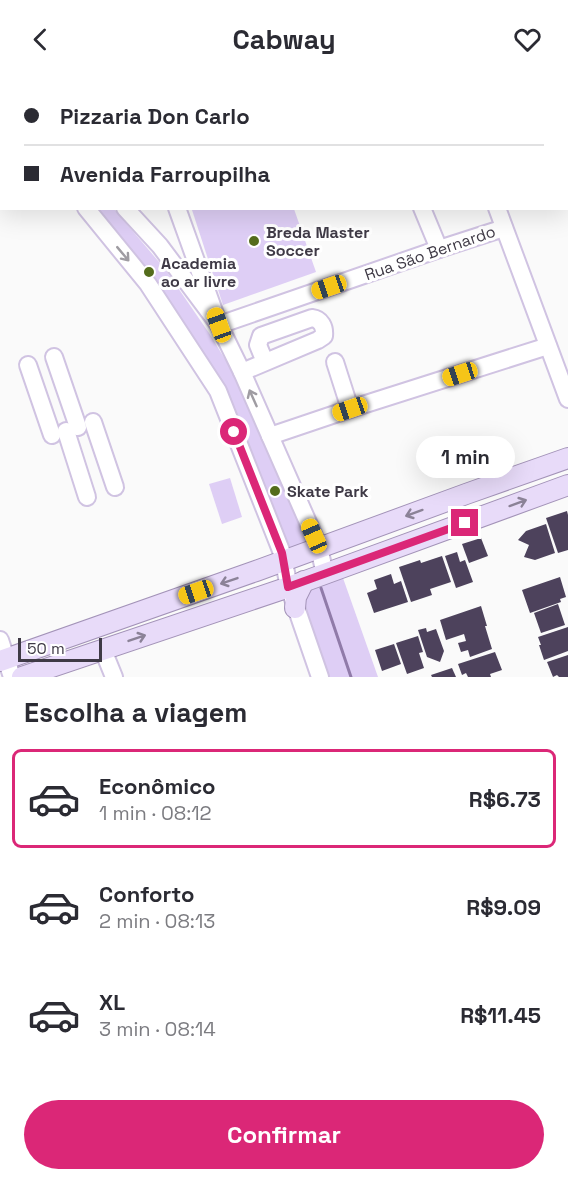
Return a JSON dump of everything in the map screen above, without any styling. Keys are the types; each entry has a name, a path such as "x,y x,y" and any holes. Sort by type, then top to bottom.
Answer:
{"main road":[{"path":"4,659 568,458"},
{"path":"22,677 296,584 568,485"},
{"path":"295,608 296,584"}],"street":[{"path":"88,210 148,284 218,391 284,561 296,584"},
{"path":"127,210 160,246 219,325"},
{"path":"423,210 439,249"},
{"path":"498,210 568,399"},
{"path":"160,246 170,246 180,239 180,213"},
{"path":"180,213 219,325 319,548 325,573"},
{"name":"Rua São Bernardo","path":"219,325 504,228"},
{"path":"270,436 548,346"},
{"path":"54,357 87,497"},
{"path":"242,372 265,362"},
{"path":"335,362 350,409"},
{"path":"28,364 115,487"},
{"path":"461,496 472,520"},
{"path":"295,608 320,677"},
{"path":"104,650 114,677"}],"shaded area":[{"path":"92,210 115,210 165,269 209,333 239,382 309,541 289,549 223,389"},
{"name":"Breda Master Soccer","path":"192,210 294,210 316,272 223,305"},
{"path":"230,478 242,517 222,524 209,484"},
{"path":"343,578 378,677 328,677 305,610 305,602 310,591"}],"building":[{"path":"567,511 568,550 558,553 546,518"},
{"path":"546,524 555,553 535,560 524,557 529,545 518,540 526,531"},
{"path":"481,538 488,556 469,563 462,544"},
{"path":"457,552 460,562 465,560 473,582 456,588 445,556"},
{"path":"442,556 451,582 430,589 432,595 411,602 399,567"},
{"path":"391,574 394,584 401,581 408,602 374,613 367,593 377,589 374,580"},
{"path":"560,577 566,597 560,599 561,602 530,613 522,590"},
{"path":"558,604 565,625 541,633 534,613"},
{"path":"481,606 492,649 470,657 468,650 461,652 458,643 466,641 464,634 446,640 440,620"},
{"path":"568,627 568,651 544,660 538,637"},
{"path":"426,628 427,632 436,629 444,651 440,662 427,657 418,630"},
{"path":"418,636 423,652 419,653 424,668 407,674 396,643"},
{"path":"394,644 401,664 382,671 375,650"},
{"path":"495,652 502,670 490,674 491,677 468,677 466,673 462,675 458,664"},
{"path":"568,655 568,677 557,675 553,677 547,662"},
{"path":"452,668 456,677 432,677 431,675"}],"waterway":[{"path":"321,588 351,677"}],"place":[{"name":"Breda Master Soccer","path":"254,241"},
{"name":"Academia ao ar livre","path":"149,272"},
{"name":"Skate Park","path":"275,491"}],"route":[{"path":"234,432 282,553 288,587 465,523"}]}
